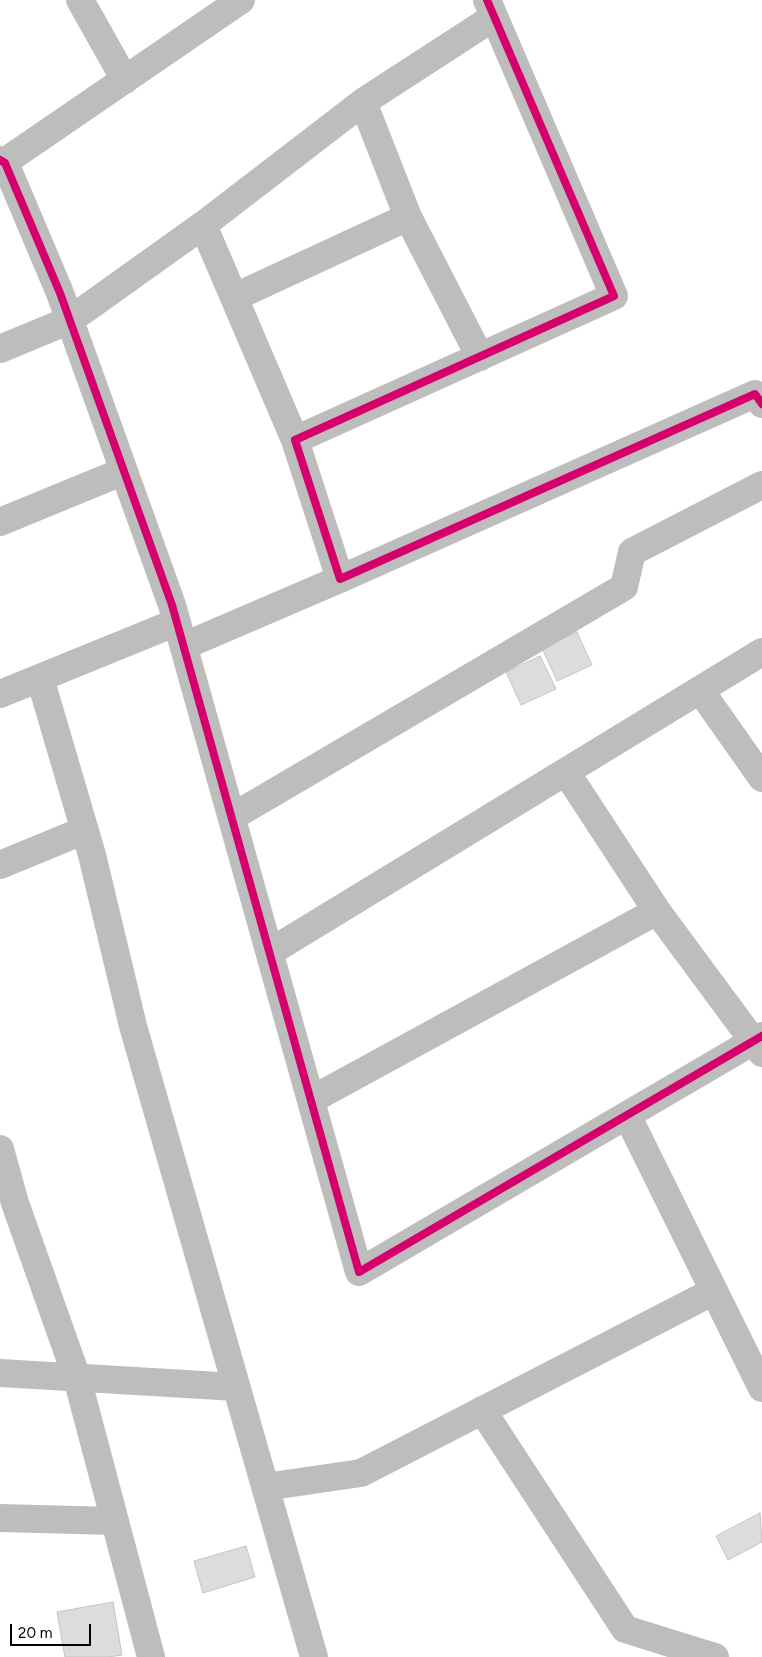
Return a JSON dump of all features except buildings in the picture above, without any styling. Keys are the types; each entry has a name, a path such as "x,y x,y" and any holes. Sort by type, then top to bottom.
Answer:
{"street":[{"path":"80,0 125,80"},
{"path":"241,0 2,163 70,320 180,634 359,1272 627,1116 760,1043 657,911 566,772"},
{"path":"0,349 70,320 203,224 490,8 614,296 295,440"},
{"path":"363,102 408,216 480,357"},
{"path":"235,297 408,216"},
{"path":"203,224 295,440 340,578"},
{"path":"0,694 40,678 180,634 340,578 755,394 762,404"},
{"path":"0,522 124,471"},
{"path":"232,817 624,587 632,552 762,485"},
{"path":"270,952 762,652"},
{"path":"40,678 85,830 134,1026 314,1657"},
{"path":"700,690 762,778"},
{"path":"0,865 85,830"},
{"path":"311,1100 657,911"},
{"path":"627,1116 762,1388"},
{"path":"0,1149 7,1203 78,1378 151,1657"},
{"path":"265,1487 361,1473 714,1291"},
{"path":"0,1373 236,1387"},
{"path":"482,1410 625,1629 714,1657"},
{"path":"0,1518 115,1521"}],"cycle path":[{"path":"487,0 614,296 295,440 340,579 755,394 762,404"},
{"path":"0,160 5,163 60,293 172,605 359,1272 762,1036"}]}
